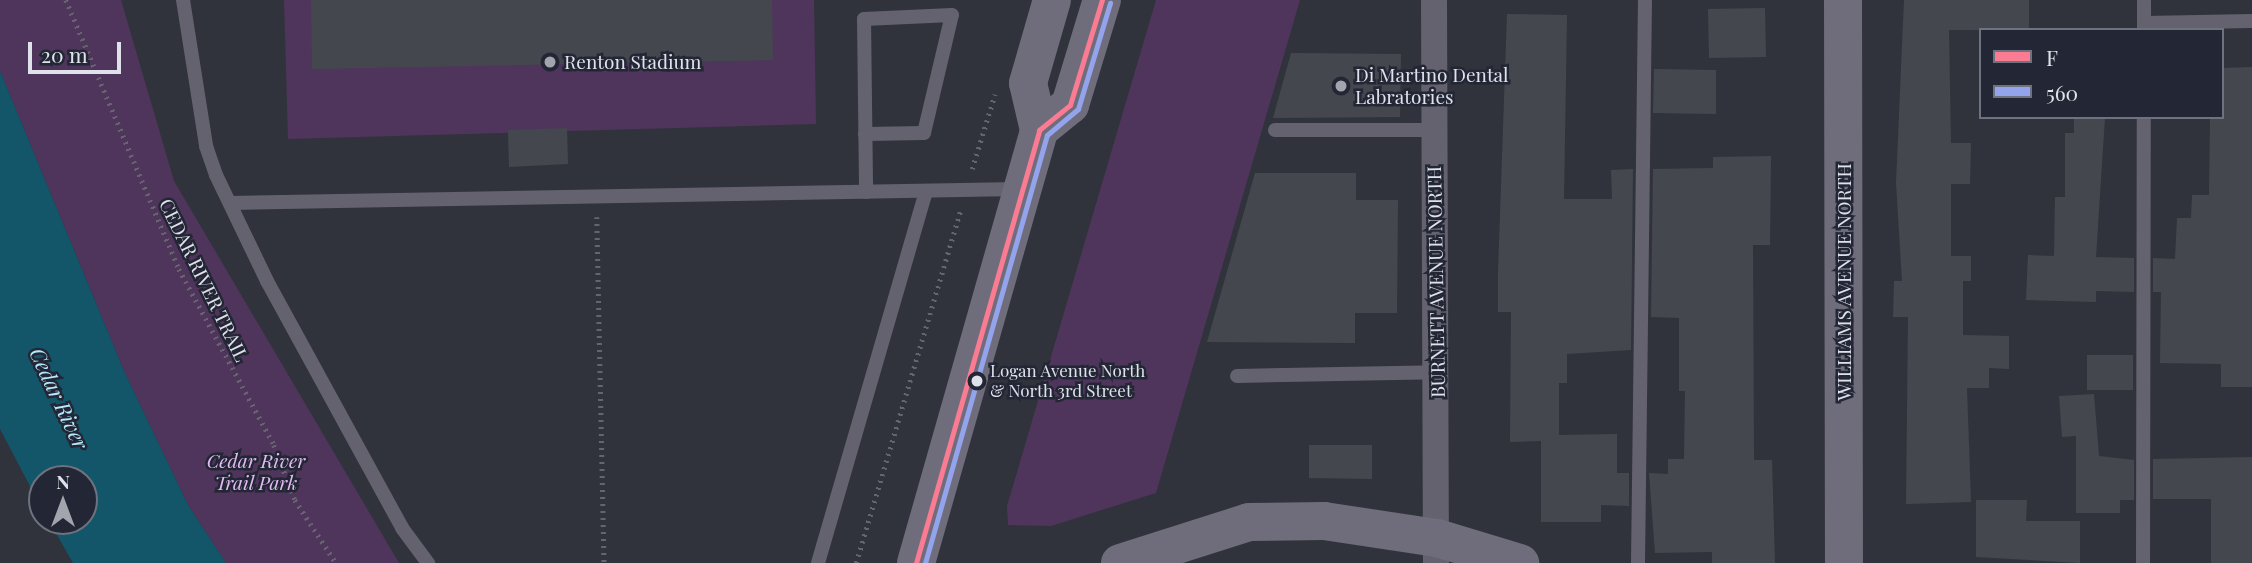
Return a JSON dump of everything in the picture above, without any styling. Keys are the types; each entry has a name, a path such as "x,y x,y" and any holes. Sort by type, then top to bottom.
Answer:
{"main road":[{"path":"916,563 1039,130 1028,83 1052,0"},
{"path":"1039,130 1070,105 1102,0"},
{"name":"WILLIAMS AVENUE NORTH","path":"1843,0 1844,563"},
{"path":"1120,563 1151,556 1249,522 1324,521 1436,550 1520,563"}],"street":[{"name":"BURNETT AVENUE NORTH","path":"1434,0 1436,550"}],"lane":[{"path":"183,0 206,146 230,203 402,528 428,563"},
{"path":"1638,563 1645,0"},
{"path":"2144,0 2144,26 2252,21"},
{"path":"865,134 924,133 952,15 864,19 865,134 866,192"},
{"path":"2143,563 2144,119"},
{"path":"1275,130 1435,130"},
{"path":"230,203 1021,189"},
{"path":"818,563 926,191"},
{"path":"1237,376 1437,372"}],"path":[{"name":"CEDAR RIVER TRAIL","path":"66,0 179,269 274,444 295,500 336,563"},
{"path":"856,563 998,86"},
{"path":"597,197 604,563"}],"green space":[{"name":"Cedar River Trail Park","path":"0,0 121,0 174,181 399,563 226,563 188,505 124,371 0,71"},
{"name":"Renton Stadium","path":"284,0 814,0 816,124 288,139"},
{"path":"1156,0 1300,0 1156,493 1051,526 1008,525 1007,506"}],"water":[{"name":"Cedar River","path":"0,71 124,371 188,505 226,563 73,563 57,535 98,535 98,465 28,465 28,482 0,429"}],"building":[{"path":"311,0 772,0 773,60 312,69"},
{"path":"1904,0 2029,0 2029,28 1949,30 1951,143 1971,143 1970,184 1951,184 1951,256 1971,256 1971,281 1963,281 1963,335 2009,336 2009,369 1989,368 1989,388 1967,388 1971,502 1906,504 1908,317 1893,317 1894,281 1902,281 1896,183"},
{"path":"1765,8 1766,57 1709,58 1708,9"},
{"path":"1507,14 1567,15 1564,199 1612,199 1611,170 1633,169 1631,350 1567,354 1567,383 1559,383 1559,435 1617,434 1617,473 1629,473 1629,506 1601,505 1601,522 1541,522 1541,441 1510,442 1511,312 1498,312"},
{"name":"Di Martino Dental Labratories","path":"1291,53 1401,54 1400,117 1273,118"},
{"path":"2252,67 2252,387 2221,387 2221,364 2160,363 2161,292 2153,292 2153,258 2175,259 2177,218 2191,218 2192,195 2209,195 2210,119 2224,119 2224,68"},
{"path":"1654,69 1716,70 1716,114 1653,113"},
{"path":"2074,119 2105,119 2096,257 2134,258 2134,292 2096,291 2096,302 2026,300 2028,255 2054,256 2055,197 2065,197 2065,133 2074,133"},
{"path":"567,128 568,164 509,167 508,130"},
{"path":"1771,156 1770,245 1753,245 1754,460 1772,460 1775,563 1712,563 1712,552 1655,553 1649,473 1668,474 1668,459 1684,459 1685,391 1679,391 1679,318 1651,317 1653,169 1713,168 1713,157"},
{"path":"1255,173 1356,173 1356,200 1398,200 1397,313 1355,313 1355,343 1207,342"},
{"path":"2087,355 2133,355 2133,390 2087,390"},
{"path":"2094,394 2099,456 2134,460 2134,500 2120,500 2120,513 2076,513 2076,436 2062,437 2059,396"},
{"path":"1309,445 1372,445 1372,479 1309,478"},
{"path":"2252,457 2252,563 2211,563 2211,499 2153,499 2153,459"},
{"path":"1976,500 2027,500 2026,521 2080,521 2080,563 1976,557"}],"transit line":[{"name":"F","path":"916,563 1039,130 1070,105 1102,0"},
{"name":"560","path":"925,563 1047,135 1078,109 1110,3"}],"place":[{"name":"Renton Stadium","path":"550,62"},
{"name":"Di Martino Dental Labratories","path":"1341,86"},
{"name":"Logan Avenue North & North 3rd Street","path":"977,381"}]}
